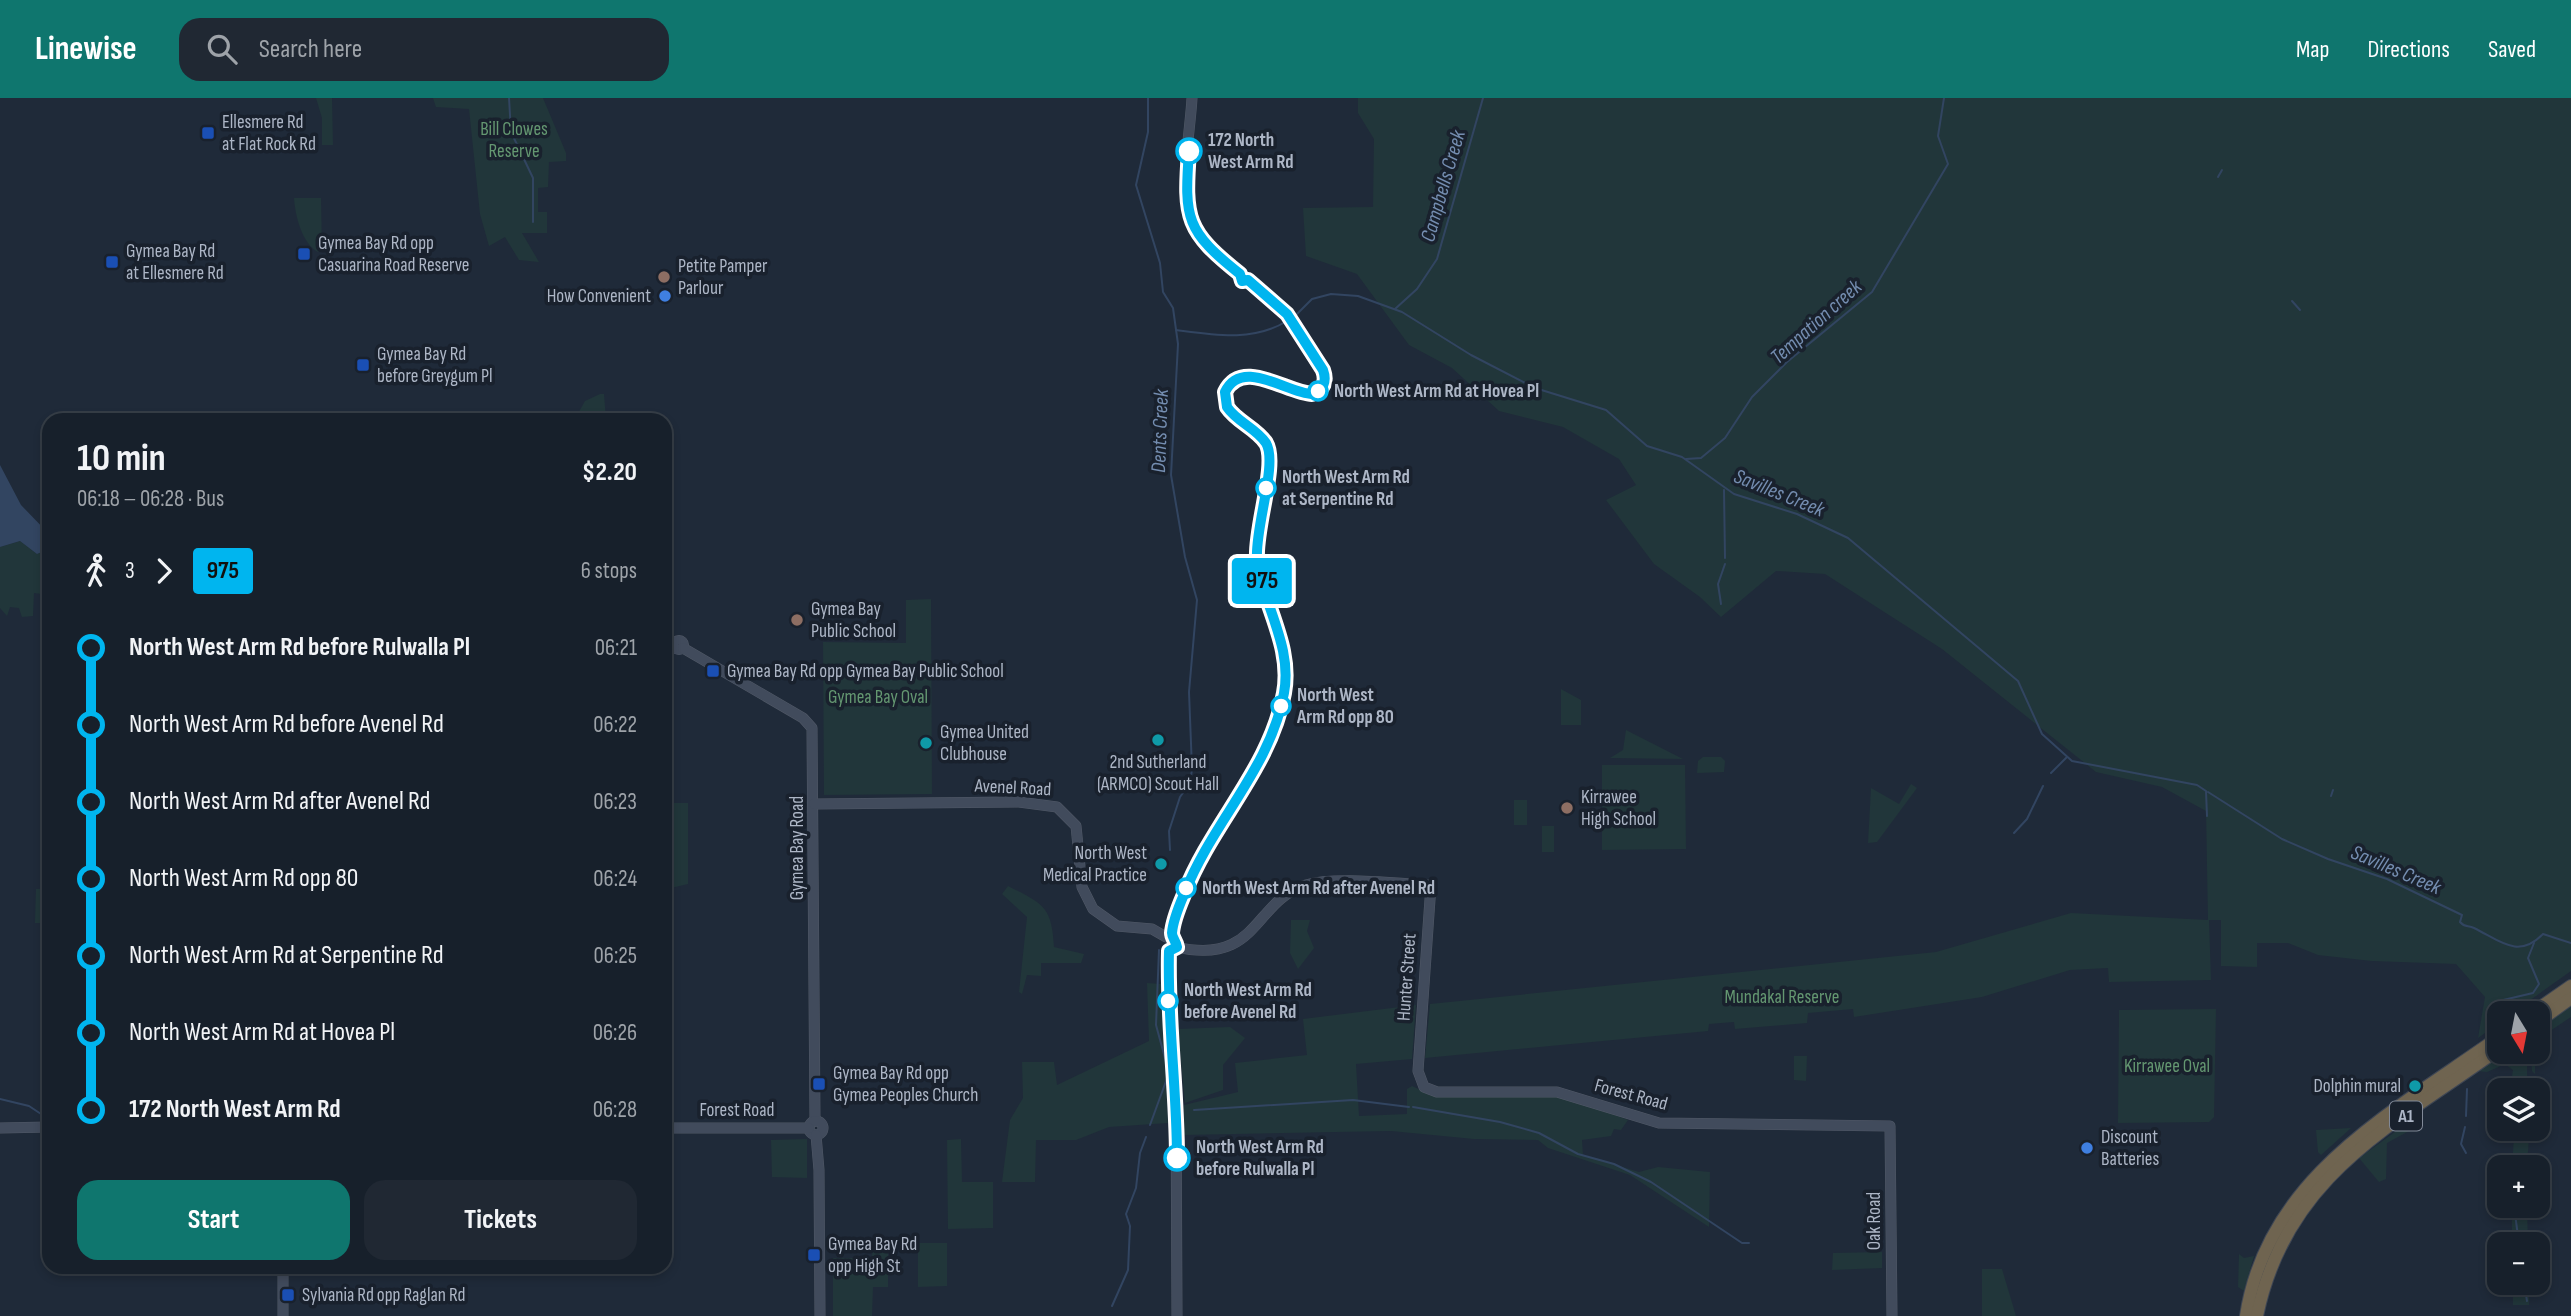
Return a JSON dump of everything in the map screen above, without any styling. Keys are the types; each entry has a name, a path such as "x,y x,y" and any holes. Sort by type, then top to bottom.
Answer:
{"highway":[{"path":"2549,1001 2571,986"},
{"path":"2550,1013 2571,998"},
{"name":"A1","path":"2246,1316 2256,1274 2268,1243 2309,1181 2344,1149 2487,1046"},
{"name":"A1","path":"2257,1316 2276,1255 2295,1219 2317,1188 2345,1160 2487,1058"}],"street":[{"path":"1177,1316 1176,1094 1168,1007 1173,949 1169,936 1193,871 1248,782 1271,734 1284,695 1283,650 1259,571 1256,545 1270,454 1259,434 1230,411 1224,396 1229,384 1244,377 1277,382 1303,393 1320,390 1325,379 1323,370 1287,314 1205,246 1188,212 1186,191 1192,98"},
{"name":"Gymea Bay Road","path":"683,648 810,724 814,741 813,1128 820,1170 821,1316"},
{"name":"Avenel Road","path":"814,804 1019,802 1057,807 1076,826 1082,887 1093,909 1117,926 1152,929 1169,936"},
{"name":"Hunter Street","path":"1173,949 1213,948 1239,941 1286,895 1307,884 1431,885 1418,1071"},
{"name":"Forest Road","path":"1418,1071 1422,1085 1433,1091 1557,1092 1659,1123 1890,1126"},
{"name":"Oak Road","path":"1890,1126 1892,1316"},
{"path":"0,1128 42,1127"},
{"name":"Forest Road","path":"672,1128 813,1128"},
{"path":"283,1274 283,1316"}],"green space":[{"path":"316,98 332,98 333,145 322,145 322,118"},
{"name":"Bill Clowes Reserve","path":"433,98 543,98 566,153 566,161 549,162 548,187 538,188 538,212 547,212 547,233 522,233 539,262 519,260 505,237 489,246 480,214 469,109 436,107"},
{"name":"Mundakal Reserve","path":"1358,98 2571,98 2571,971 2529,1001 2487,1001 2487,1032 2478,1038 2485,997 2456,964 2372,961 2318,955 2288,943 2257,943 2257,967 2221,966 2221,920 2209,920 2211,980 2109,982 2108,968 2070,970 1982,997 1854,1017 1853,1009 1808,1013 1807,1023 1735,1029 1734,1022 1709,1024 1708,1031 1425,1058 1430,1004 1936,952 2071,913 2208,920 2206,811 2162,787 2096,772 1942,649 1825,574 1776,571 1721,617 1700,597 1654,564 1606,500 1636,485 1619,459 1563,427 1499,411 1452,368 1409,345 1357,274 1306,256 1303,208 1373,207 1374,139 1358,113"},
{"path":"294,198 321,198 322,249 318,252 304,236"},
{"path":"604,394 606,413 578,413 585,401"},
{"path":"20,541 37,554 42,552 42,594 34,593 33,616 22,617 19,608 10,607 7,616 0,608 0,547"},
{"name":"Gymea Bay Oval","path":"931,599 932,794 824,795 823,642 906,643 906,600"},
{"path":"1561,689 1581,700 1581,725 1561,725"},
{"path":"1626,730 1683,759 1610,758 1623,750"},
{"path":"1703,757 1721,757 1725,761 1724,772 1697,773 1698,761"},
{"path":"1602,765 1685,765 1686,849 1602,850"},
{"path":"1911,784 1917,788 1877,842 1868,843 1871,788 1899,804"},
{"path":"1514,800 1527,800 1527,825 1514,825"},
{"path":"672,803 688,803 688,884 672,888"},
{"path":"1542,826 1554,826 1554,852 1542,852"},
{"path":"1008,886 1030,897 1048,914 1054,947 1084,954 1081,963 1041,963 1041,976 1027,975 1022,994 1019,992 1027,917 1002,894"},
{"path":"36,889 42,889 42,923 35,923"},
{"path":"1291,920 1310,920 1307,931 1314,948 1298,969 1290,953"},
{"path":"1147,983 1161,984 1168,1123 1109,1127 1076,1140 1036,1140 1035,1182 1002,1182 1010,1120 1023,1098 1022,1062 1054,1062 1057,1085 1149,1041"},
{"path":"2571,1004 2571,1017 2550,1031 2550,1019"},
{"path":"1416,1005 1412,1059 1356,1064 1359,1116 1407,1114 1407,1089 1412,1086 1429,1094 1557,1093 1628,1120 1621,1130 1614,1129 1611,1136 1582,1140 1583,1155 1639,1172 1658,1167 1710,1172 1709,1227 1630,1175 1548,1148 1538,1140 1474,1139 1391,1131 1184,1135 1184,1105 1238,1092 1235,1063 1307,1055 1303,1019"},
{"name":"Kirrawee Oval","path":"2216,1009 2214,1117 2209,1122 2118,1123 2119,1010"},
{"path":"1230,1027 1245,1038 1223,1065 1223,1090 1185,1103 1178,1029"},
{"path":"1794,1056 1807,1056 1806,1081 1794,1080"},
{"path":"2487,1064 2505,1064 2487,1072 2477,1071"},
{"path":"2505,1064 2527,1064 2527,1078 2512,1078 2513,1070"},
{"path":"2406,1124 2418,1126 2387,1143 2386,1179 2379,1182 2359,1158"},
{"path":"2351,1128 2321,1155 2318,1152 2316,1130"},
{"path":"807,1139 807,1178 772,1177 771,1140"},
{"path":"961,1139 962,1182 993,1182 993,1228 948,1229 947,1140"},
{"path":"2514,1141 2529,1141 2528,1155 2513,1155"},
{"path":"2512,1218 2527,1218 2528,1232 2512,1232"},
{"path":"873,1243 888,1243 888,1287 873,1287 872,1316 833,1316 833,1258 872,1258"},
{"path":"918,1243 947,1243 947,1286 918,1287"},
{"path":"1882,1252 1882,1268 1832,1270 1833,1253"},
{"path":"2239,1254 2244,1258 2254,1256 2244,1291 2238,1287"},
{"path":"1982,1269 2002,1269 2016,1316 1982,1316"},
{"path":"2513,1295 2529,1295 2529,1305 2513,1305"}],"water":[{"path":"0,465 21,505 42,527 42,552 37,554 20,541 0,547"}],"waterway":[{"path":"509,98 511,132 533,178 533,222"},
{"name":"Dents Creek","path":"1148,98 1148,132 1136,185 1160,263 1163,292 1173,308 1178,344 1171,475 1185,557 1197,600 1189,692 1192,769 1190,783 1180,797 1169,831 1170,850"},
{"name":"Campbells Creek","path":"1395,309 1417,289 1437,259 1483,98"},
{"name":"Tempation creek","path":"1686,459 1701,458 1725,438 1752,397 1787,362 1872,292 1948,164 1938,136 1944,98"},
{"path":"2218,177 2222,170"},
{"name":"Savilles Creek","path":"1295,316 1312,299 1331,294 1358,296 1402,312 1471,355 1535,388 1606,410 1647,446 1682,457 1734,494 1797,514 1848,538 2018,681 2042,734 2072,761 2197,785 2206,791 2207,816"},
{"path":"2292,301 2300,310"},
{"name":"Savilles Creek","path":"1176,330 1219,335 1247,334 1274,328 1287,321"},
{"path":"1724,490 1725,558"},
{"path":"1721,604 1718,584 1725,564"},
{"path":"2051,773 2067,757"},
{"path":"2014,833 2027,819 2043,786"},
{"path":"2331,796 2333,790"},
{"name":"Savilles Creek","path":"2208,792 2282,839 2328,859 2387,879 2462,915 2460,922 2463,925 2500,942 2517,947 2525,946 2543,934 2571,943"},
{"path":"2499,1001 2533,993 2539,984 2528,958 2534,943"},
{"name":"Dents Creek","path":"1150,1125 1169,1073 1156,1025 1159,950"},
{"path":"2466,1116 2467,1089"},
{"path":"0,1099 29,1106 42,1115"},
{"path":"1194,1110 1353,1100 1409,1107"},
{"path":"1413,1107 1500,1122 1539,1133 1578,1154 1614,1164 1651,1182 1742,1243 1749,1243"},
{"path":"2465,1127 2461,1144 2466,1153"},
{"name":"Dents Creek","path":"1112,1306 1128,1270 1130,1226 1126,1214 1136,1188 1140,1153 1146,1137"},
{"path":"2516,1218 2517,1232"},
{"path":"2526,1295 2527,1301"}],"bus line":[{"name":"975","path":"1177,1158 1176,1078 1168,1007 1169,951 1177,947 1172,936 1174,923 1193,871 1248,782 1271,734 1285,686 1286,666 1283,650 1259,571 1256,545 1269,474 1269,449 1259,434 1234,416 1227,407 1225,392 1232,382 1244,377 1269,380 1312,394 1322,387 1325,379 1323,370 1287,314 1248,280 1242,281 1240,274 1205,246 1197,235 1188,212 1186,191 1189,151"}],"place":[{"name":"Ellesmere Rd at Flat Rock Rd","path":"208,133"},
{"name":"172 North West Arm Rd","path":"1189,151"},
{"name":"Gymea Bay Rd opp Casuarina Road Reserve","path":"304,254"},
{"name":"Gymea Bay Rd at Ellesmere Rd","path":"112,262"},
{"name":"Petite Pamper Parlour","path":"664,277"},
{"name":"How Convenient","path":"665,296"},
{"name":"Gymea Bay Rd before Greygum Pl","path":"363,365"},
{"name":"North West Arm Rd at Hovea Pl","path":"1318,391"},
{"name":"North West Arm Rd at Serpentine Rd","path":"1266,488"},
{"name":"Gymea Bay Public School","path":"797,620"},
{"name":"Gymea Bay Rd opp Gymea Bay Public School","path":"713,671"},
{"name":"North West Arm Rd opp 80","path":"1281,706"},
{"name":"2nd Sutherland (ARMCO) Scout Hall","path":"1158,740"},
{"name":"Gymea United Clubhouse","path":"926,743"},
{"name":"Kirrawee High School","path":"1567,808"},
{"name":"North West Medical Practice","path":"1161,864"},
{"name":"North West Arm Rd after Avenel Rd","path":"1186,888"},
{"name":"North West Arm Rd before Avenel Rd","path":"1168,1001"},
{"name":"Gymea Bay Rd opp Gymea Peoples Church","path":"819,1084"},
{"name":"Dolphin mural","path":"2415,1086"},
{"name":"Discount Batteries","path":"2087,1148"},
{"name":"North West Arm Rd before Rulwalla Pl","path":"1177,1158"},
{"name":"Gymea Bay Rd opp High St","path":"814,1255"},
{"name":"Sylvania Rd opp Raglan Rd","path":"288,1295"}]}
